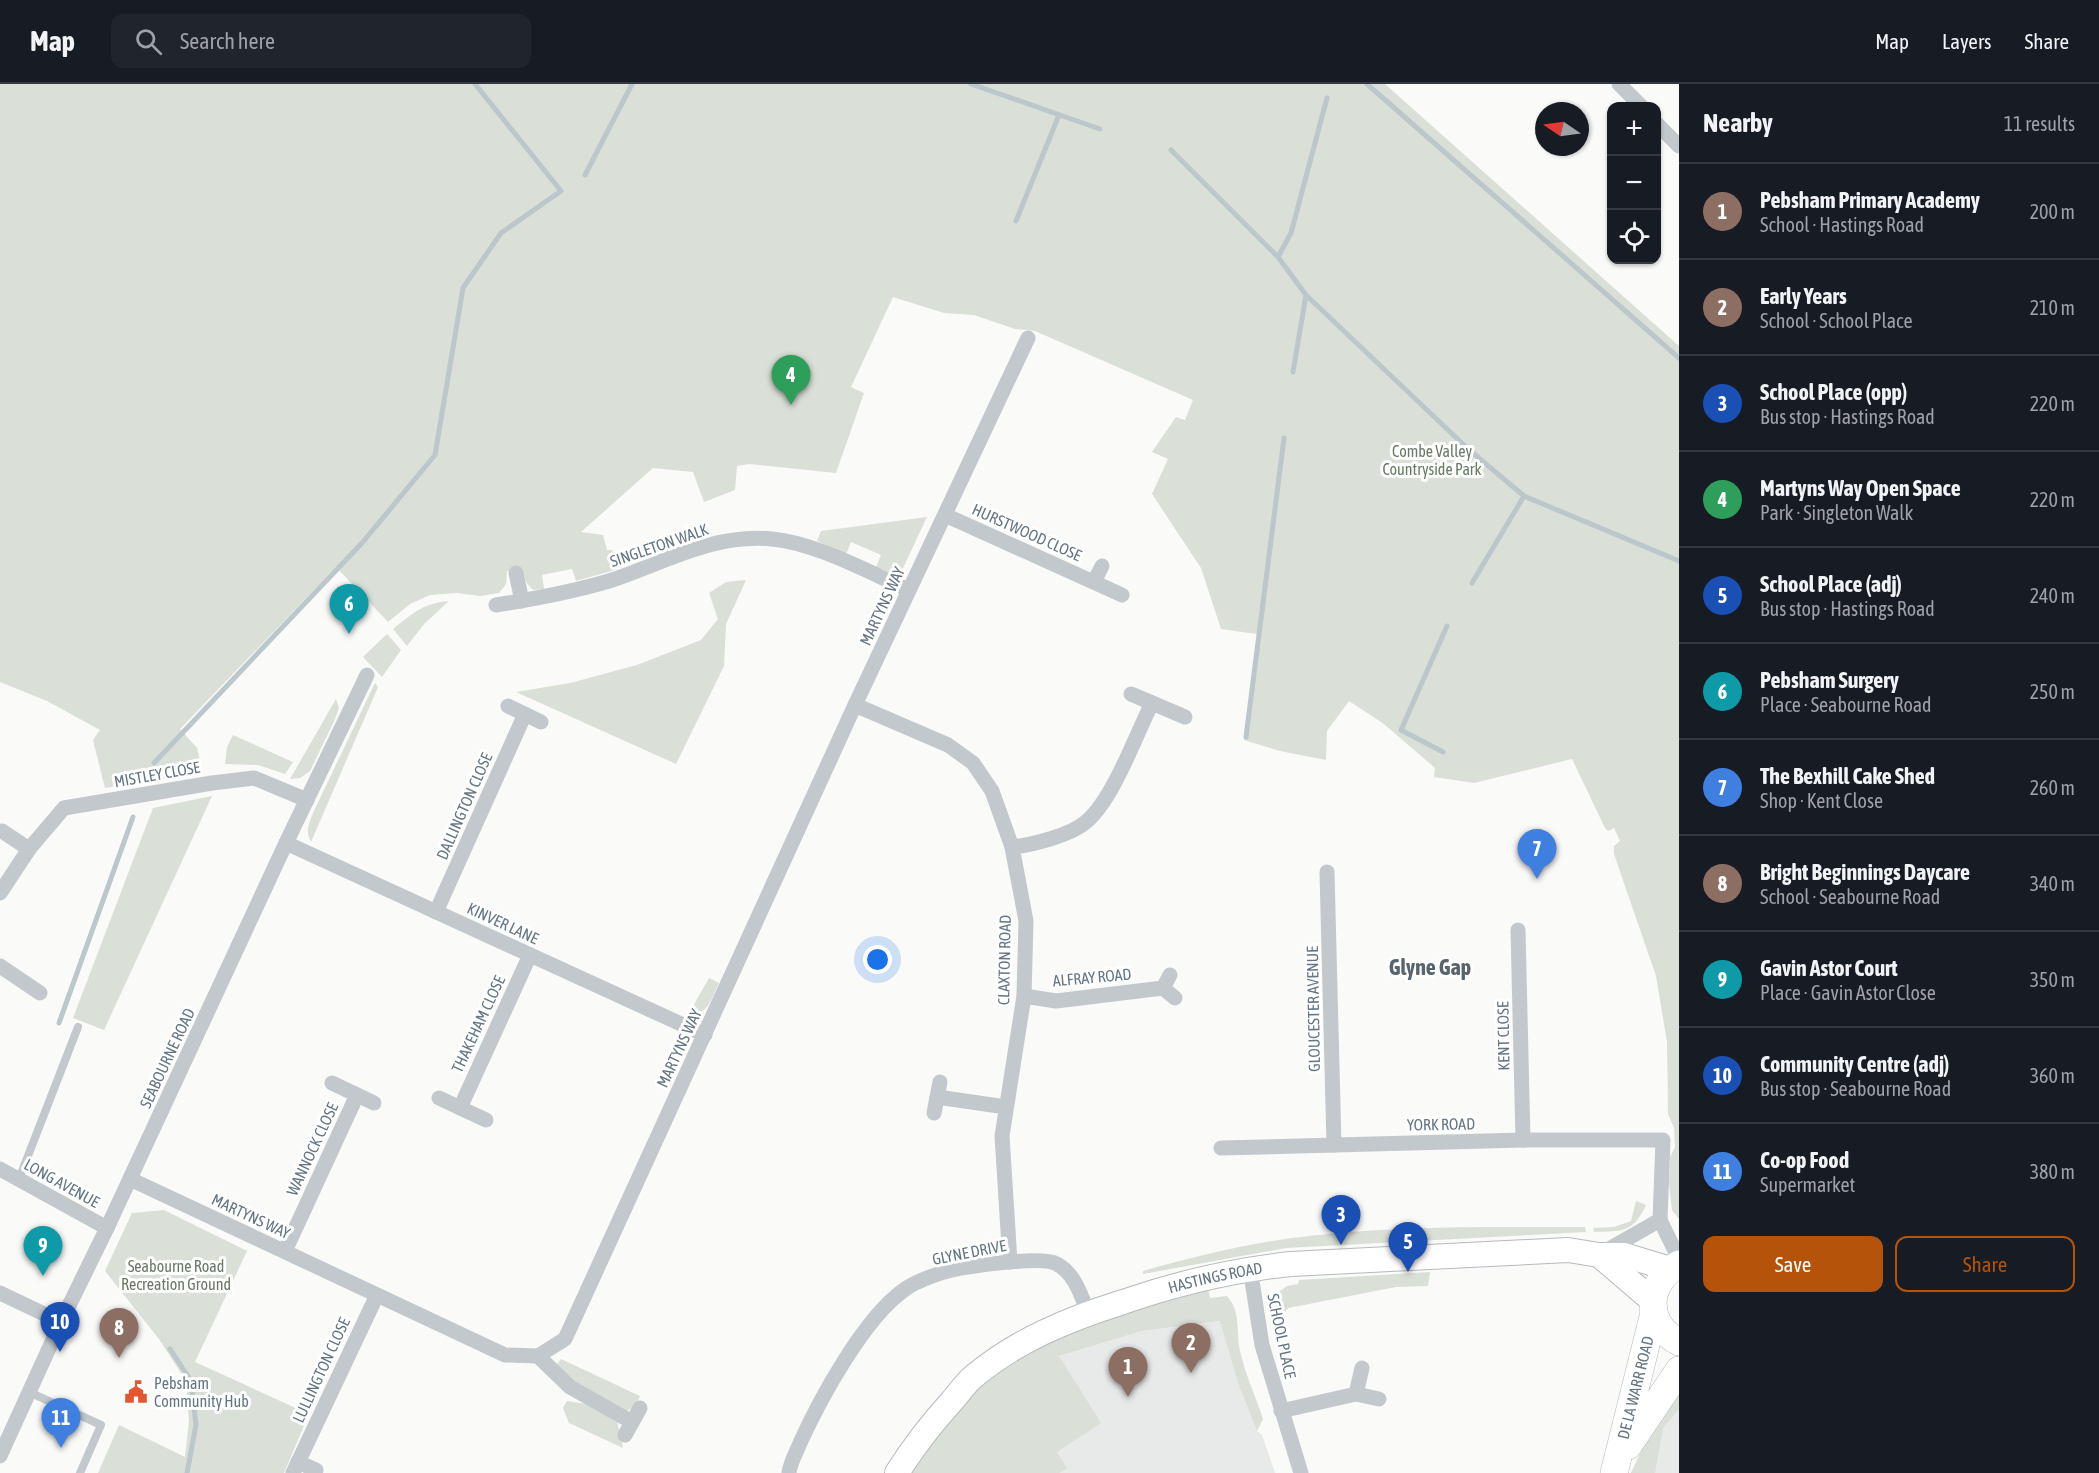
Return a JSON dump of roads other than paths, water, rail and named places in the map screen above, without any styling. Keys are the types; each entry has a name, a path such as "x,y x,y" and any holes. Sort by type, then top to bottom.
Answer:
{"highway":[{"name":"DE LA WARR ROAD","path":"1616,1467 1658,1283 1676,1264"},
{"path":"1653,1307 1660,1326 1669,1337 1679,1342"},
{"name":"DE LA WARR ROAD","path":"1616,1467 1679,1370"}],"main road":[{"name":"HASTINGS ROAD","path":"897,1473 919,1438 971,1378 1003,1354 1042,1331 1169,1286 1250,1268 1560,1250 1578,1250 1599,1255 1623,1255 1676,1264"},
{"path":"1599,1255 1653,1307"}],"street":[{"path":"1619,84 1637,102"},
{"path":"1661,128 1679,146"},
{"name":"MARTYNS WAY","path":"130,1179 505,1355 538,1356 565,1339 855,705 1028,338"},
{"name":"HURSTWOOD CLOSE","path":"945,515 1122,595"},
{"name":"SINGLETON WALK","path":"496,605 609,581 694,548 731,540 771,538 808,547 909,590"},
{"name":"HURSTWOOD CLOSE","path":"1094,582 1102,566"},
{"path":"516,573 522,601"},
{"name":"SEABOURNE ROAD","path":"0,1456 286,843 367,675"},
{"path":"1131,694 1185,717"},
{"path":"1012,847 1031,845 1086,823 1105,801 1152,703"},
{"name":"CLAXTON ROAD","path":"855,705 948,746 973,763 992,791 1012,847 1026,921 1024,996 1002,1136 1010,1262"},
{"path":"508,706 541,722"},
{"name":"DALLINGTON CLOSE","path":"436,912 525,714"},
{"name":"MISTLEY CLOSE","path":"0,893 29,849 64,808 254,778 307,800"},
{"path":"2,831 29,849"},
{"name":"KINVER LANE","path":"286,843 705,1035"},
{"name":"GLOUCESTER AVENUE","path":"1328,872 1334,1145"},
{"name":"KENT CLOSE","path":"1518,930 1523,1140"},
{"name":"THAKEHAM CLOSE","path":"460,1108 530,955"},
{"path":"0,966 40,993"},
{"name":"ALFRAY ROAD","path":"1024,996 1056,1001 1167,981 1175,998"},
{"name":"WANNOCK CLOSE","path":"332,1083 374,1103"},
{"path":"934,1113 938,1089 1006,1107"},
{"name":"WANNOCK CLOSE","path":"285,1251 357,1095"},
{"path":"439,1098 486,1120"},
{"name":"YORK ROAD","path":"1221,1148 1523,1140 1663,1140 1660,1221"},
{"name":"LONG AVENUE","path":"0,1169 107,1228"},
{"path":"1599,1255 1660,1221 1676,1264"},
{"name":"GLYNE DRIVE","path":"789,1473 809,1422 838,1370 877,1316 904,1290 942,1273 1010,1262 1050,1261 1068,1272 1075,1281 1088,1313"},
{"name":"SCHOOL PLACE","path":"1250,1268 1262,1345 1301,1473"},
{"name":"LULLINGTON CLOSE","path":"316,1470 295,1467 376,1294"},
{"path":"2,1300 61,1322"},
{"path":"538,1356 570,1388 628,1428 640,1408"},
{"path":"1356,1394 1362,1368"},
{"path":"1281,1411 1356,1394 1379,1399"}],"lane":[{"path":"19,1179 78,1027"},
{"path":"29,1392 101,1425 80,1473"}],"waterway":[{"path":"154,763 362,543 435,455 463,288 501,233 561,191 475,84"},
{"path":"585,175 632,84"},
{"path":"971,84 1100,129"},
{"path":"1367,84 1679,358"},
{"path":"1278,257 1291,233 1327,98"},
{"path":"1016,221 1059,115"},
{"path":"1171,150 1278,257 1306,295 1467,448 1524,496 1679,561"},
{"path":"1293,372 1306,295"},
{"path":"1246,737 1284,438"},
{"path":"1472,583 1524,496"},
{"path":"1443,752 1401,730 1447,626"},
{"path":"59,1023 133,817"},
{"path":"170,1349 191,1381 196,1425 187,1473"}],"place":[{"name":"Martyns Way Open Space","path":"791,405"},
{"name":"Pebsham Surgery","path":"349,634"},
{"name":"The Bexhill Cake Shed","path":"1537,879"},
{"name":"School Place (opp)","path":"1341,1245"},
{"name":"School Place (adj)","path":"1408,1272"},
{"name":"Gavin Astor Court","path":"43,1276"},
{"name":"Community Centre (adj)","path":"60,1352"},
{"name":"Bright Beginnings Daycare","path":"119,1358"},
{"name":"Early Years","path":"1191,1373"},
{"name":"Pebsham Community Hub","path":"136,1392"},
{"name":"Pebsham Primary Academy","path":"1128,1397"},
{"name":"Co-op Food","path":"61,1448"}],"district":[{"name":"Glyne Gap","path":"1430,967"}],"park label":[{"name":"Combe Valley Countryside Park","path":"1432,460"},
{"name":"Seabourne Road Recreation Ground","path":"176,1275"}]}
